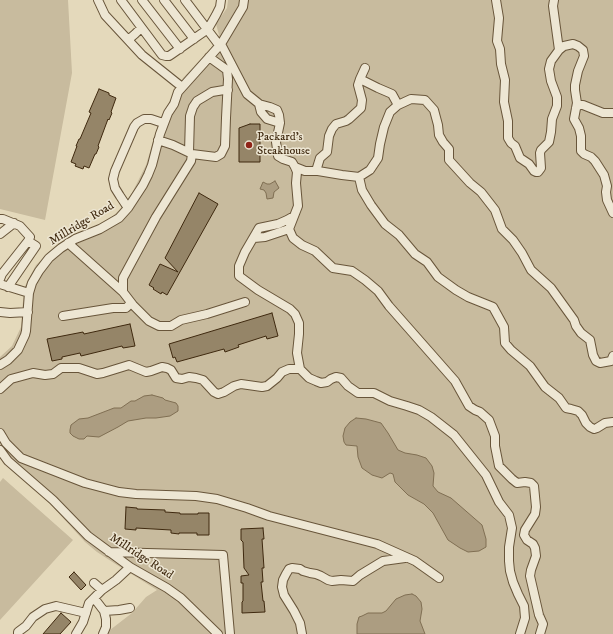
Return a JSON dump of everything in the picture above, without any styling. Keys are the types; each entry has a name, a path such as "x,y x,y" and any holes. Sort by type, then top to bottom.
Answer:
{"street":[{"path":"98,0 105,15 142,55 182,87"},
{"path":"120,0 162,55 169,56 208,29 221,4 214,0"},
{"path":"142,0 180,49"},
{"path":"164,0 194,39"},
{"path":"185,0 220,44 247,94 269,112"},
{"name":"Millridge Road","path":"0,365 12,357 22,343 26,331 29,293 35,278 44,264 68,243 100,229 119,218 128,208 143,186 148,175 158,140 178,92 220,44 243,7 244,0"},
{"path":"496,0 499,18 497,41 500,49 501,64 505,80 504,102 508,121 508,138 515,146 520,158 529,164 534,171 538,172 541,168 540,153 549,142 552,119 558,106 557,97 551,81 549,68 551,61 564,46 573,44 578,46 583,50 584,56 579,66 576,82 575,90 577,99 574,119 581,136 581,151 595,161 604,175 607,186 607,200 613,213"},
{"path":"554,0 553,6 559,50"},
{"path":"128,40 141,28"},
{"path":"158,140 191,153 216,157 221,154 225,146 228,79 226,70 209,57"},
{"path":"316,171 320,158 327,152 329,136 332,129 336,124 349,119 361,108 362,100 358,85 365,68"},
{"path":"360,79 392,94 398,105"},
{"path":"123,292 123,278 156,217 191,161 190,116 193,107 197,101 212,92 228,90"},
{"path":"295,167 305,171 316,171 359,177 370,170 378,158 384,127 390,112 398,105 411,99 425,100 434,110 439,135 449,149 449,160 470,183 481,192 495,210 502,229 513,240 531,270 552,288 581,333 590,340 593,355 596,361 600,363 611,361 613,356"},
{"path":"259,104 277,110 280,124 276,142 278,156 283,160 292,162 297,172 296,183 298,206 289,229 293,238 302,245 315,251 333,268 352,271 378,292 455,381 469,406 480,412 489,420 495,436 495,446 499,466 517,483 531,483 534,486 536,507 535,514 524,530 524,535 536,548 536,556 530,576 539,615 543,624 540,634"},
{"path":"259,104 261,112 268,119 280,124"},
{"path":"576,108 579,105 583,105 603,113 613,113"},
{"path":"128,208 115,188 113,179 115,171 137,123 144,119 151,119 164,124"},
{"path":"359,177 362,190 385,224 399,235 415,254 427,262 438,277 468,297 493,307 504,327 504,343 530,366 545,387 559,398 566,408 578,412 582,415 586,423 594,429 605,423 613,422"},
{"path":"294,216 278,224 259,228 245,252 239,266 239,276 258,290 290,309 295,314 299,323 297,353 300,369 309,378 321,382 326,382 336,377 341,378 348,386 358,393 374,393 390,401 419,410 431,417 454,435 462,444 486,476 508,515 512,528 508,561 513,582 524,606 525,618 520,634"},
{"path":"0,219 20,226 30,237 2,274 0,279"},
{"path":"0,234 14,223"},
{"path":"254,238 265,237 289,229"},
{"path":"28,241 36,246 4,286 29,293"},
{"path":"68,243 123,292 131,303 149,321 159,326 171,326 181,320 207,314 245,302"},
{"path":"62,316 113,308 126,308 131,303"},
{"path":"0,312 28,312"},
{"path":"0,389 11,379 33,373 45,375 53,374 61,368 79,368 97,374 129,366 146,372 167,368 171,370 176,378 182,379 189,377 203,380 214,392 218,394 241,384 262,387 268,386 282,372 290,369 300,369"},
{"path":"0,434 6,443 21,458 85,483 119,492 196,496 217,499 269,516 377,544 415,561 439,578"},
{"name":"Millridge Road","path":"1,455 53,500 88,536 130,567 167,588 181,598 218,634"},
{"path":"109,552 223,555 230,634"},
{"path":"302,634 300,623 284,595 282,587 283,580 289,569 300,569 332,581 353,581 383,561 406,558"},
{"path":"76,634 83,622 89,603 130,567"},
{"path":"94,583 102,590"},
{"path":"94,598 104,611 106,627 103,634"},
{"path":"18,634 18,632 26,626 33,617 45,609 56,606 86,613"},
{"path":"104,611 130,608"}],"shaded area":[{"path":"0,0 68,0 72,73 45,220 0,209"},
{"path":"228,0 613,0 613,634 108,634 110,630 132,613 146,597 157,590 97,552 85,542 42,495 0,456 0,357 12,346 21,327 24,288 36,265 56,246 110,219 132,193 146,165 163,113 183,78 211,48 219,35 216,24 227,8"},
{"path":"275,181 279,188 274,192 273,198 267,199 264,190 260,189 263,182 270,184"},
{"path":"152,395 176,403 178,406 178,411 170,416 128,421 99,437 87,436 84,439 79,439 70,433 71,425 79,419 88,418 114,408 121,408 131,401 135,401 144,396"},
{"path":"356,418 381,423 398,450 426,458 432,466 434,473 433,486 438,492 451,498 482,525 486,539 486,547 479,551 468,552 460,548 448,540 433,513 424,504 408,495 395,482 393,474 390,473 382,478 372,475 362,468 358,457 357,446 346,445 343,436 345,428"},
{"path":"3,478 73,540 0,620 0,482"},
{"path":"412,594 421,602 422,609 420,621 425,634 357,634 359,617 368,613 382,613 386,611 396,599"}],"building":[{"path":"99,89 116,98 111,112 112,113 109,120 108,119 96,154 89,168 84,166 83,169 75,166 76,164 71,162"},
{"name":"Packard's Steakhouse","path":"250,124 260,124 260,162 239,162 239,128"},
{"path":"199,193 218,204 167,295 162,292 161,294 149,285 160,264 178,272 165,258"},
{"path":"272,313 278,336 267,339 266,336 238,345 239,347 225,352 224,349 177,362 175,357 173,358 169,344"},
{"path":"130,324 135,346 123,348 122,346 81,356 80,353 52,361 47,339 83,332 84,334"},
{"path":"126,507 165,510 165,512 180,514 209,513 209,535 197,535 197,533 171,533 171,530 136,528 136,530 125,529"},
{"path":"263,528 264,539 262,539 264,568 262,568 263,582 261,582 265,612 242,613 243,583 241,583 241,576 249,575 244,568 241,529"},
{"path":"74,572 86,585 81,590 69,577"},
{"path":"61,613 71,622 60,634 43,634"}],"place":[{"name":"Packard's Steakhouse","path":"249,145"}]}
